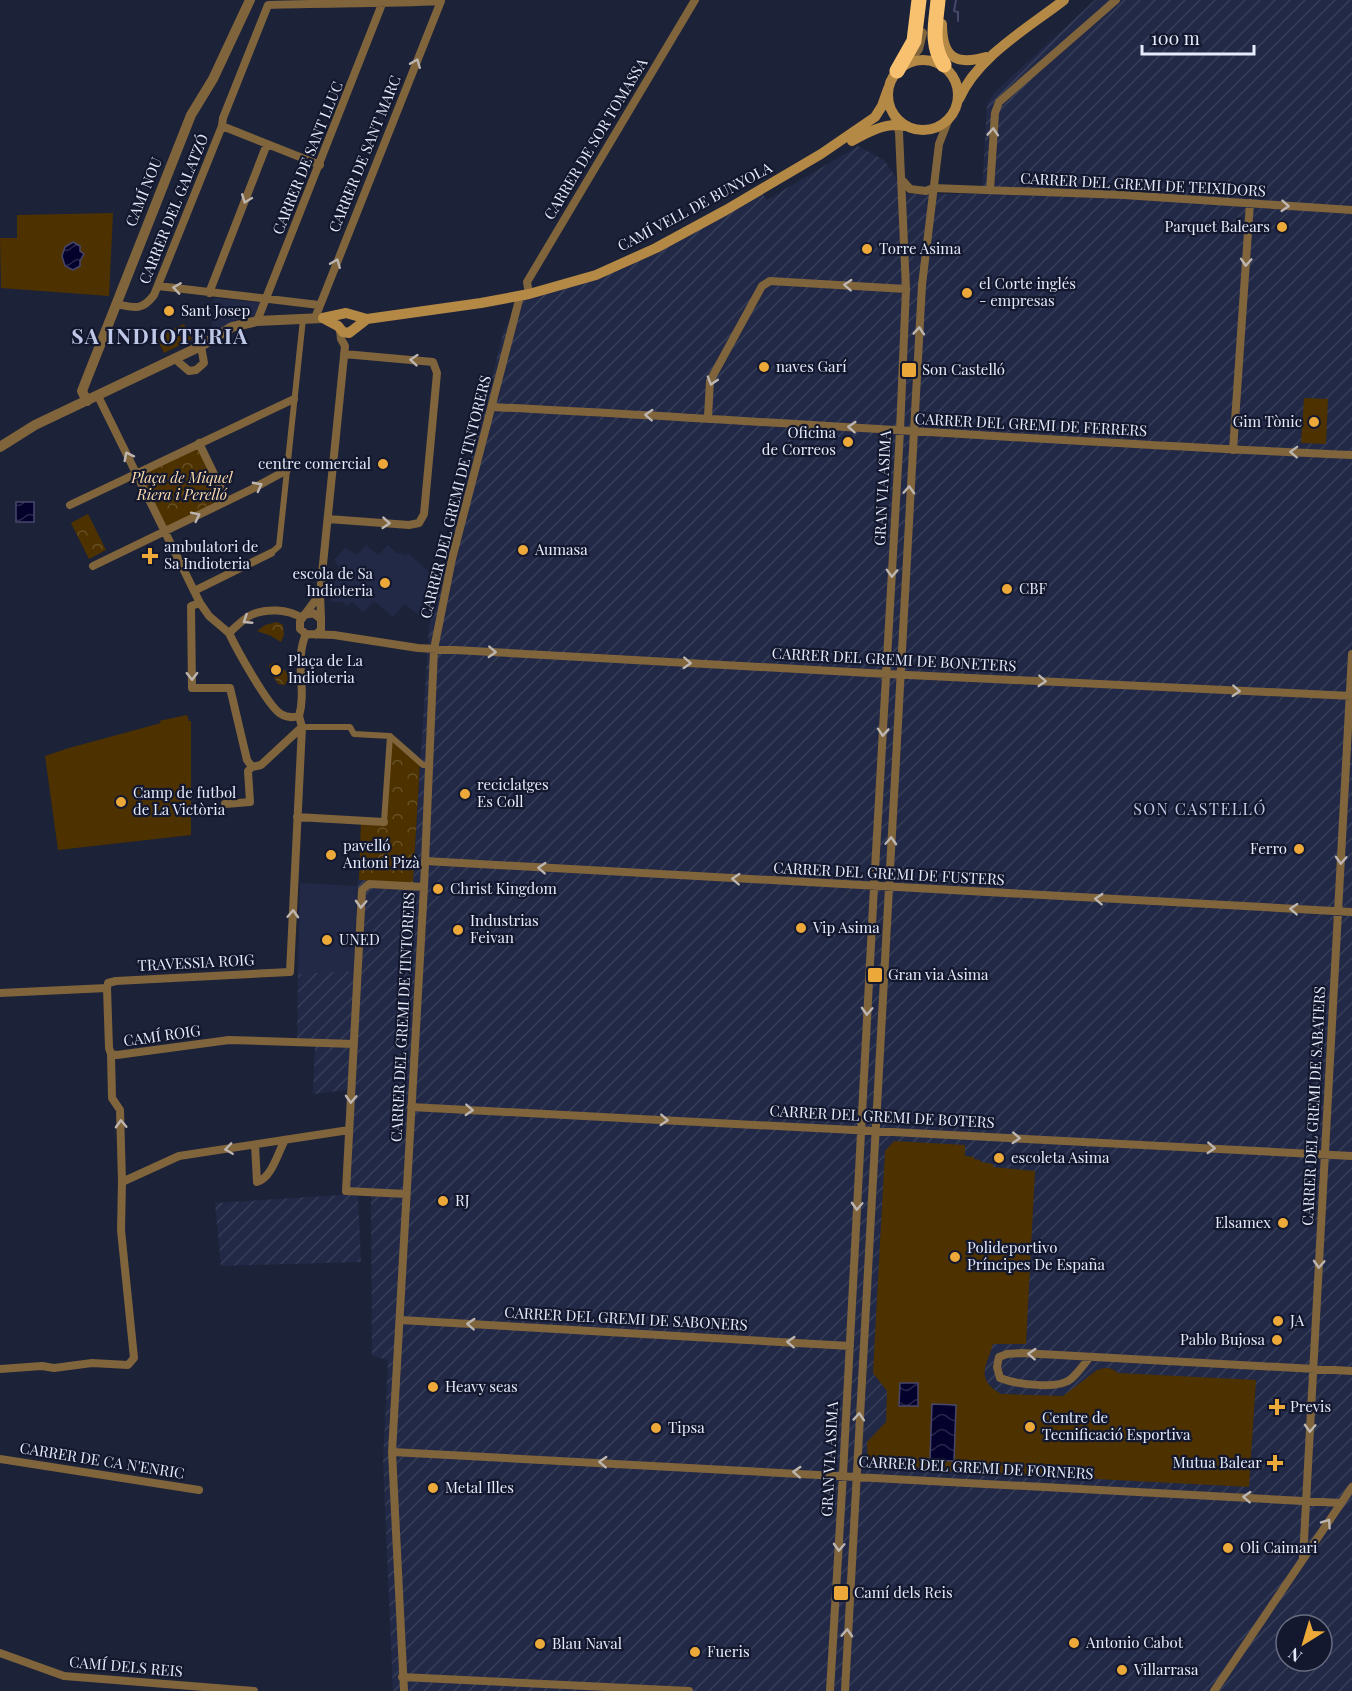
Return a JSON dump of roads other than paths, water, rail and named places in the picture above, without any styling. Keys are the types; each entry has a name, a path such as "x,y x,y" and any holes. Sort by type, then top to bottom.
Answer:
{"highway":[{"path":"901,68 915,41 919,0"},
{"path":"938,0 934,43 943,66"}],"main road":[{"path":"945,0 943,37 948,52 955,59 963,62 986,57"},
{"path":"822,154 875,129 900,122 926,130 938,128 948,121 967,82 974,73 1001,48 1064,0"},
{"path":"822,154 874,117 901,68 919,60 962,69 1001,48"},
{"path":"943,66 957,85 958,102"},
{"path":"888,89 889,105 900,122"},
{"name":"CAMÍ VELL DE BUNYOLA","path":"355,325 367,319 524,295 596,275 656,248 822,154"},
{"path":"319,318 340,324 346,333 355,325 346,313 340,324"}],"street":[{"name":"CAMÍ NOU","path":"92,398 82,391 191,115 213,79 250,0"},
{"name":"CARRER DE SOR TOMASSA","path":"524,295 527,282 695,0"},
{"path":"901,68 914,57 920,45 926,0"},
{"path":"990,190 994,113 999,102 1116,0"},
{"path":"382,4 441,1"},
{"name":"CARRER DE SANT MARC","path":"319,318 319,305 441,1"},
{"name":"CARRER DEL GALATZÓ","path":"116,304 139,308 147,304 158,286 268,5 382,4"},
{"name":"CARRER DE SANT LLUC","path":"257,321 382,4"},
{"name":"GRAN VIA ASIMA","path":"845,1691 912,431 922,285 933,189 940,141 948,121"},
{"name":"GRAN VIA ASIMA","path":"830,1691 900,430 906,289 900,122"},
{"path":"222,126 320,165"},
{"path":"209,293 267,144"},
{"name":"CARRER DEL GREMI DE TEIXIDORS","path":"902,179 910,189 926,191 933,189 990,190 1063,195 1123,195 1352,210"},
{"path":"1233,450 1250,203"},
{"path":"708,417 710,381 762,286 770,281 906,289"},
{"path":"158,286 319,305"},
{"name":"CARRER DEL GREMI DE TINTORERS","path":"402,1677 403,1647 392,1452 424,887 434,649 452,559 524,295"},
{"path":"194,591 271,553 279,546 303,318"},
{"path":"0,447 35,425 175,359 232,327 257,321 319,318"},
{"path":"340,324 344,350"},
{"path":"316,635 321,629 322,620 320,594 344,350 355,325"},
{"path":"175,359 189,371 196,370 204,363 201,346"},
{"path":"328,519 409,525 419,523 424,514 437,373 433,362 344,350"},
{"path":"92,398 137,473 200,603 209,616 229,633 241,657 278,714 291,719 299,716"},
{"path":"70,505 294,399"},
{"name":"CARRER DEL GREMI DE FERRERS","path":"492,407 708,417 1233,450 1352,455"},
{"path":"199,443 227,501"},
{"path":"93,566 287,470"},
{"path":"320,594 303,616 300,629 306,634 333,635"},
{"path":"200,603 191,606 192,688 230,688 247,760 252,767"},
{"path":"229,633 250,615 268,610 303,616 313,613 322,620 333,635"},
{"path":"306,634 301,655 303,704 299,716 302,727 297,817 384,822 390,736"},
{"name":"CARRER DEL GREMI DE BONETERS","path":"333,635 434,649 899,675 1351,696"},
{"name":"CARRER DEL GREMI DE SABATERS","path":"1303,1558 1352,654"},
{"path":"225,804 250,802 248,771 252,767 261,765 302,727 350,727 354,734 390,736 423,765 429,765"},
{"name":"TRAVESSIA ROIG","path":"106,988 108,984 116,981 290,972 297,817"},
{"name":"CARRER DEL GREMI DE FUSTERS","path":"425,861 1352,912"},
{"path":"406,1194 346,1191 362,890 369,884 424,887"},
{"path":"0,993 106,988"},
{"name":"CAMÍ ROIG","path":"106,988 111,1054 229,1040 354,1044"},
{"path":"0,1369 42,1366 54,1368 92,1363 128,1365 134,1358 121,1230 120,1110 112,1098 111,1054"},
{"name":"CARRER DEL GREMI DE BOTERS","path":"411,1107 1352,1156"},
{"path":"122,1182 179,1156 349,1130"},
{"path":"255,1145 257,1182 262,1181 267,1175 285,1140"},
{"name":"CARRER DEL GREMI DE SABONERS","path":"400,1320 850,1346"},
{"path":"1090,1357 1070,1381 1057,1385 1012,1383 1000,1378 997,1367 999,1358 1007,1354 1090,1357 1352,1371"},
{"name":"CARRER DEL GREMI DE FORNERS","path":"392,1452 843,1474 1341,1503"},
{"name":"CARRER DE CA N'ENRIC","path":"0,1459 199,1490"},
{"path":"1214,1691 1352,1487"},
{"name":"CAMÍ DELS REIS","path":"0,1653 64,1676 254,1691"},
{"path":"404,1691 402,1677 689,1691"}],"water":[{"path":"73,242 80,246 80,251 84,254 80,266 73,270 65,266 62,256 65,247"},
{"path":"16,502 34,502 34,522 16,522"},
{"path":"900,1383 918,1383 918,1406 899,1406"},
{"path":"932,1404 956,1405 954,1461 930,1460"}],"waterway":[{"path":"956,0 954,11 958,12 958,21"}],"place":[{"name":"Parquet Balears","path":"1282,227"},
{"name":"Torre Asima","path":"867,249"},
{"name":"el Corte inglés - empresas","path":"967,293"},
{"name":"Sant Josep","path":"169,311"},
{"name":"naves Garí","path":"764,367"},
{"name":"Son Castelló","path":"909,370"},
{"name":"Gim Tònic","path":"1314,422"},
{"name":"Oficina de Correos","path":"848,442"},
{"name":"centre comercial","path":"383,464"},
{"name":"Aumasa","path":"523,550"},
{"name":"ambulatori de Sa Indioteria","path":"150,556"},
{"name":"escola de Sa Indioteria","path":"385,583"},
{"name":"CBF","path":"1007,589"},
{"name":"Plaça de La Indioteria","path":"276,670"},
{"name":"reciclatges Es Coll","path":"465,794"},
{"name":"Camp de futbol de La Victòria","path":"121,802"},
{"name":"Ferro","path":"1299,849"},
{"name":"pavelló Antoni Pizà","path":"331,855"},
{"name":"Christ Kingdom","path":"438,889"},
{"name":"Vip Asima","path":"801,928"},
{"name":"Industrias Feivan","path":"458,930"},
{"name":"UNED","path":"327,940"},
{"name":"Gran via Asima","path":"875,975"},
{"name":"escoleta Asima","path":"999,1158"},
{"name":"RJ","path":"443,1201"},
{"name":"Elsamex","path":"1283,1223"},
{"name":"Polideportivo Príncipes De España","path":"955,1257"},
{"name":"JA","path":"1278,1321"},
{"name":"Pablo Bujosa","path":"1277,1340"},
{"name":"Heavy seas","path":"433,1387"},
{"name":"Previs","path":"1277,1407"},
{"name":"Centre de Tecnificació Esportiva","path":"1030,1427"},
{"name":"Tipsa","path":"656,1428"},
{"name":"Mutua Balear","path":"1275,1463"},
{"name":"Metal Illes","path":"433,1488"},
{"name":"Oli Caimari","path":"1228,1548"},
{"name":"Camí dels Reis","path":"841,1593"},
{"name":"Antonio Cabot","path":"1074,1643"},
{"name":"Blau Naval","path":"540,1644"},
{"name":"Fueris","path":"695,1652"},
{"name":"Villarrasa","path":"1122,1670"}],"district":[{"name":"SA INDIOTERIA","path":"160,337"},
{"name":"SON CASTELLÓ","path":"1200,809"}],"park label":[{"name":"Plaça de Miquel Riera i Perelló","path":"182,486"}]}
